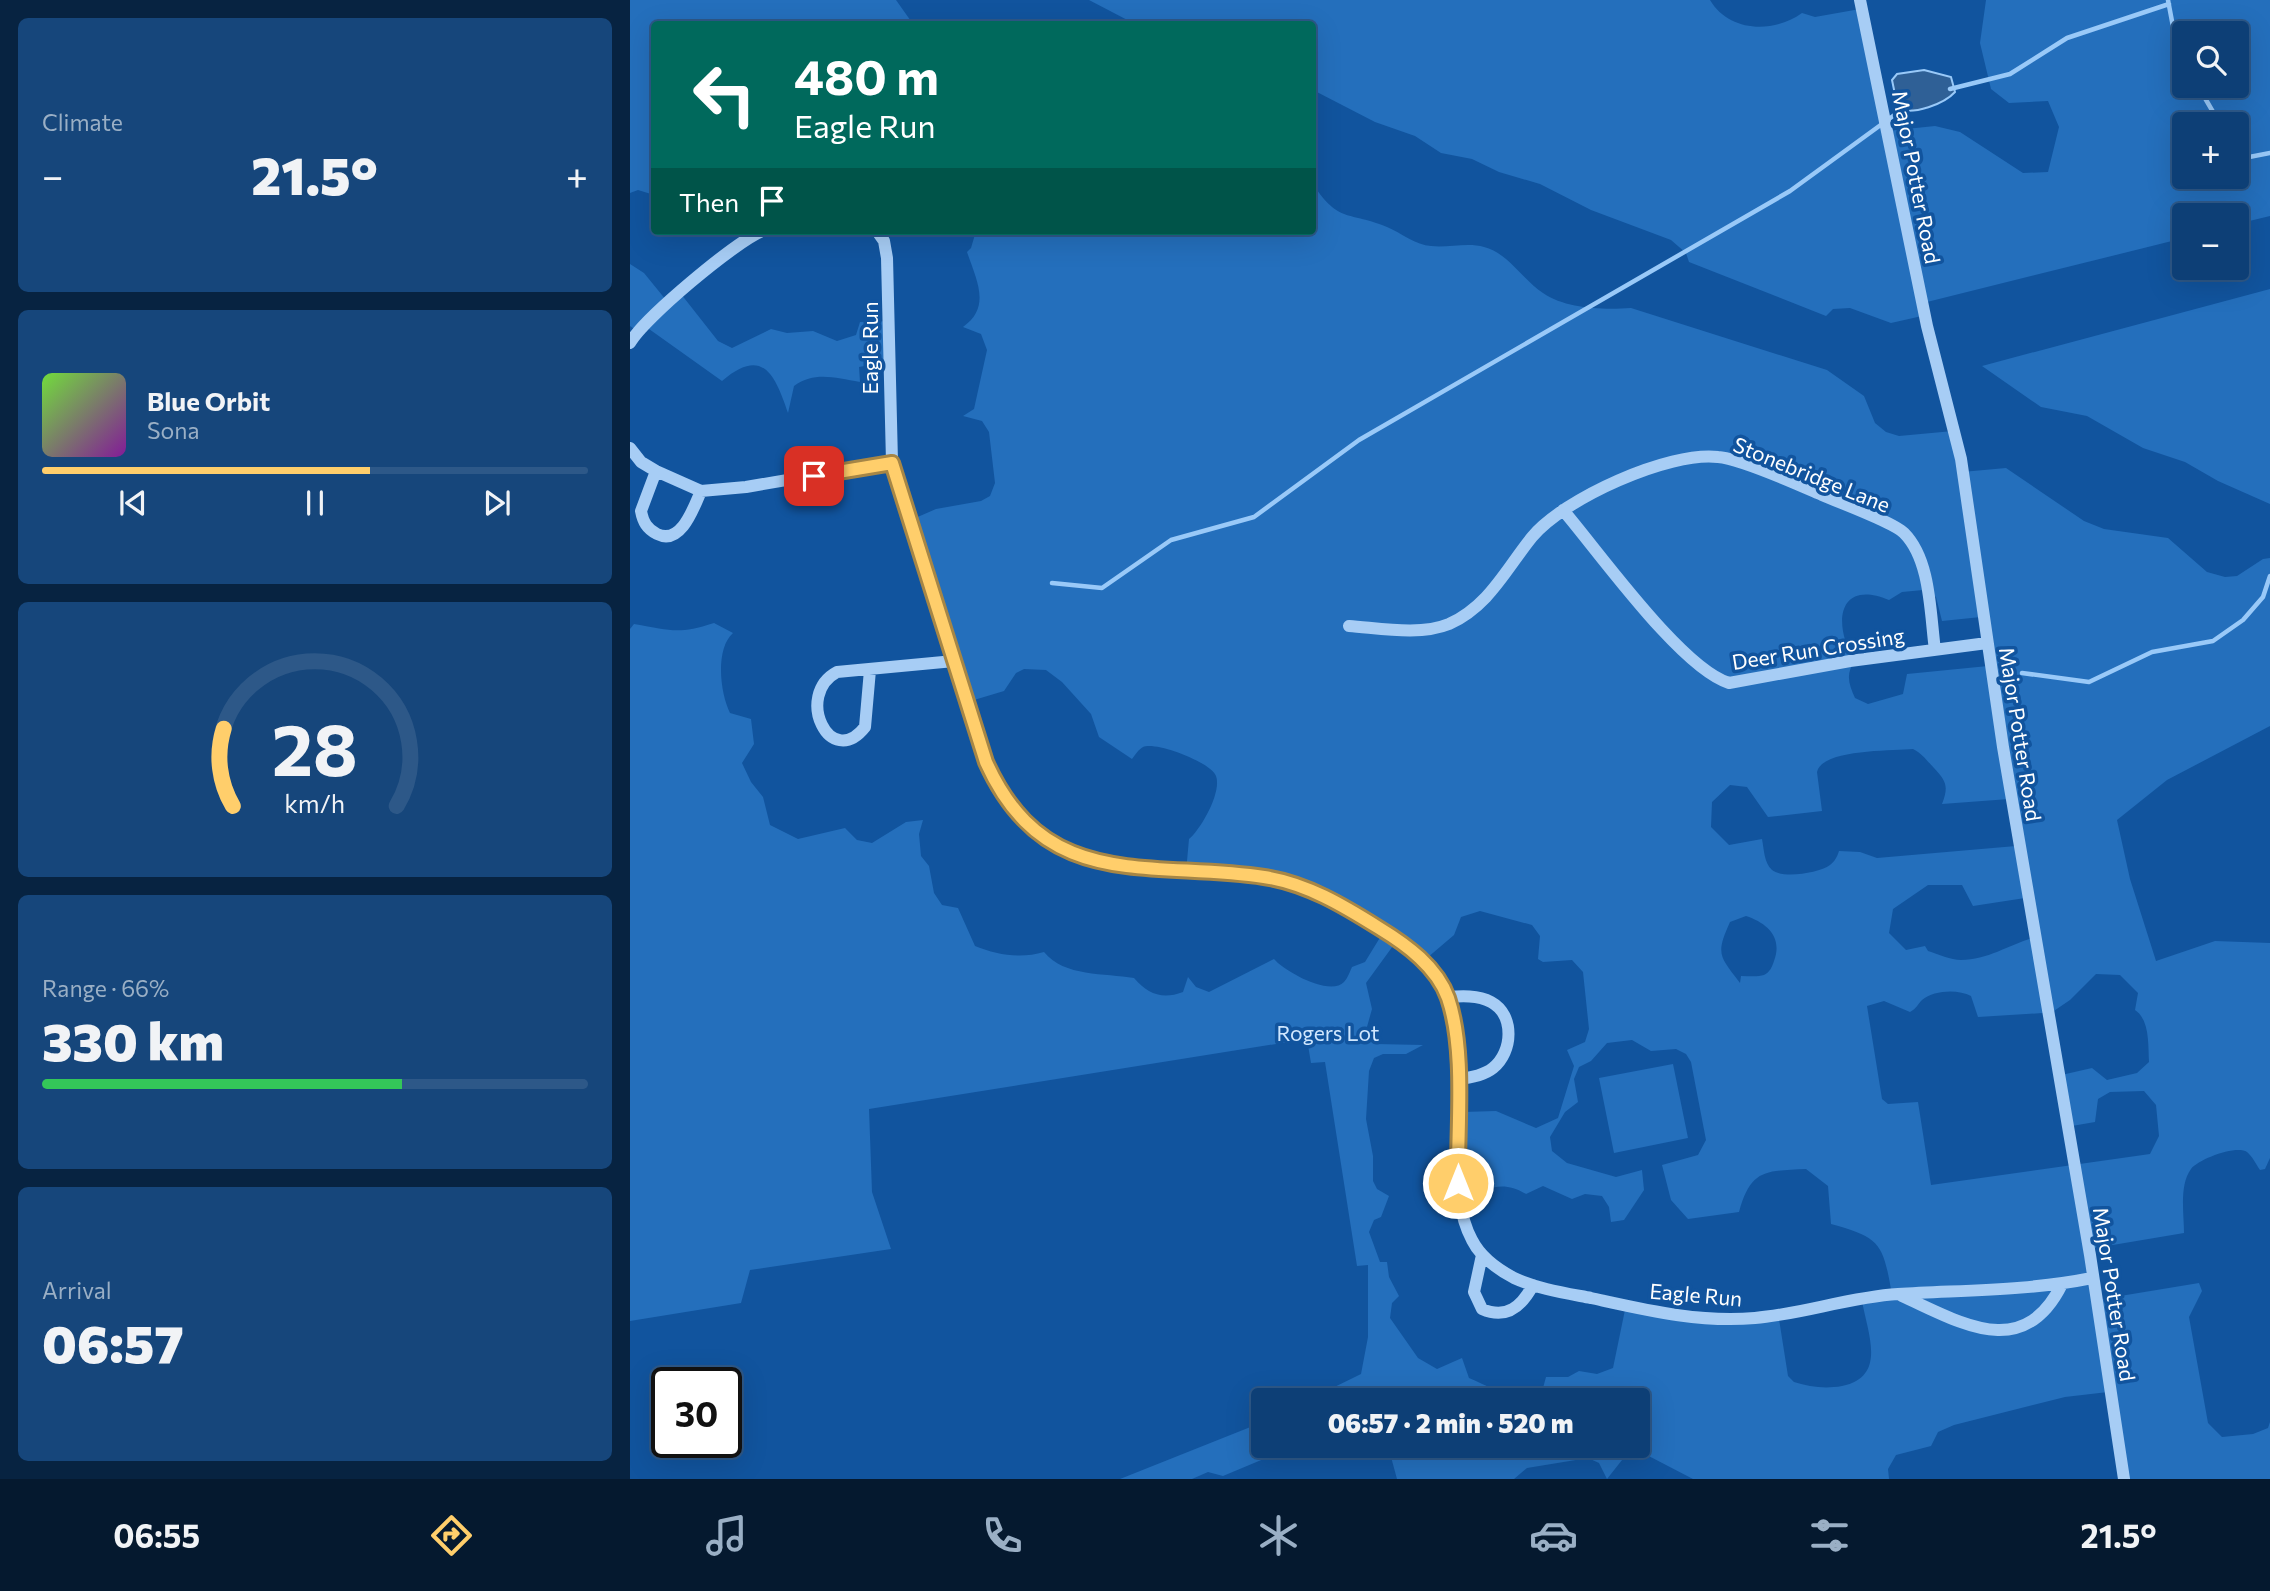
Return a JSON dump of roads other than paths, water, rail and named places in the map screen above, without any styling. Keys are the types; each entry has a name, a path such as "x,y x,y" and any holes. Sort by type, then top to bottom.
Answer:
{"street":[{"name":"Major Potter Road","path":"1860,0 1887,120 1927,327 1961,459 1987,643 2124,1479"},
{"path":"630,343 643,326 737,243 754,235"},
{"name":"Eagle Run","path":"882,235 888,274 889,433 892,463 986,762 998,788 1030,827 1049,842 1072,853 1120,865 1263,877 1310,890 1358,914 1411,949 1426,964 1448,997 1455,1033 1460,1202 1467,1231 1482,1255 1506,1273 1533,1285 1667,1314 1711,1319 1766,1317 1898,1294 2062,1284 2092,1278"},
{"path":"630,448 641,462 701,491 737,488 892,463"},
{"name":"Stonebridge Lane","path":"1349,626 1406,630 1447,625 1483,604 1534,535 1563,510 1602,487 1683,458 1719,457 1801,486 1904,532 1921,560 1935,650"},
{"path":"656,471 641,511 648,528 655,533 670,535 684,526 701,491"},
{"name":"Deer Run Crossing","path":"1563,510 1659,627 1713,678 1729,683 1850,661 1987,643"},
{"path":"870,670 865,727 853,737 838,739 830,736 820,724 818,716 824,682 837,672 954,661"},
{"path":"1448,997 1473,997 1492,1002 1499,1008 1508,1026 1509,1038 1501,1060 1482,1074 1457,1079"},
{"path":"1482,1255 1474,1292 1482,1309 1496,1313 1511,1311 1523,1302 1533,1285"},
{"path":"1898,1294 1955,1322 1980,1329 2007,1330 2042,1315 2062,1284"}],"waterway":[{"path":"2168,0 2172,21"},
{"path":"1950,89 2010,74 2067,38 2169,4"},
{"path":"2205,98 2213,112"},
{"path":"1052,583 1102,588 1171,540 1254,517 1359,440 1790,191 1904,108"},
{"path":"2249,157 2270,153"},
{"path":"2022,673 2089,682 2152,652 2213,641 2243,620 2263,597 2270,576"}],"park label":[{"name":"Rogers Lot","path":"1328,1032"}]}
